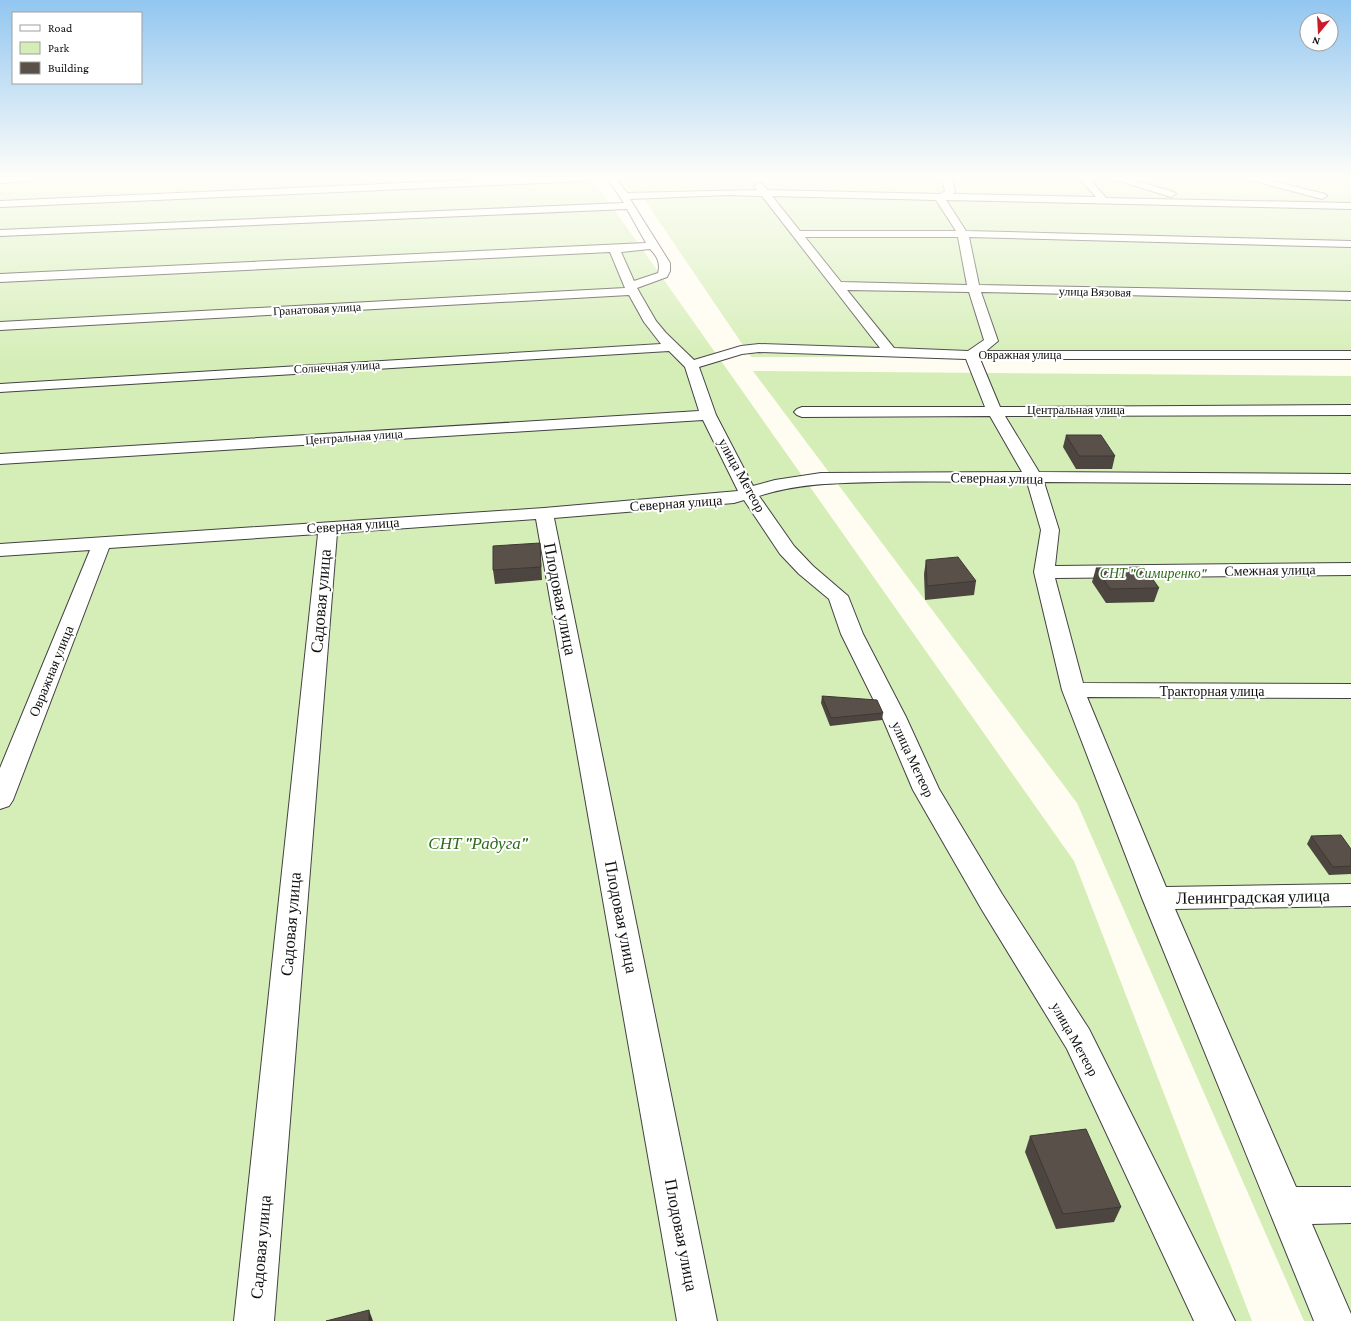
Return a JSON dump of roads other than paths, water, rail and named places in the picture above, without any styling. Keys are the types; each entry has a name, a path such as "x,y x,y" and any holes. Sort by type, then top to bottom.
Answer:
{"street":[{"path":"0,278 653,246 649,240"},
{"path":"802,240 889,351"},
{"path":"964,240 974,288 991,342 971,355 994,410 1034,478 1050,530 1044,572 1073,690 1156,898 1334,1321"},
{"path":"1143,240 1351,244"},
{"name":"Гранатовая улица","path":"0,326 632,288 663,275 665,271 666,262 659,251 653,246"},
{"name":"улица Метеор","path":"614,249 650,322 691,365 697,378 708,415 748,493 787,550 806,570 838,596 852,634 894,717 926,790 992,902 1078,1039 1215,1321"},
{"name":"улица Вязовая","path":"838,286 1351,296"},
{"name":"Солнечная улица","path":"0,388 673,347"},
{"name":"Овражная улица","path":"691,365 741,350 759,348 889,351 971,355 1351,355"},
{"name":"Центральная улица","path":"802,412 994,410 1351,410"},
{"name":"Центральная улица","path":"0,459 708,415"},
{"name":"Северная улица","path":"0,550 544,513 734,498 775,485 821,478 920,476 1034,478 1351,479"},
{"name":"Плодовая улица","path":"544,513 697,1321"},
{"name":"Садовая улица","path":"254,1321 328,527"},
{"name":"Овражная улица","path":"0,800 102,542"},
{"name":"Смежная улица","path":"1044,572 1351,569"},
{"name":"Тракторная улица","path":"1073,690 1351,691"},
{"name":"Ленинградская улица","path":"1156,898 1351,895"},
{"path":"1285,1206 1351,1205"}],"park label":[{"name":"СНТ \"Симиренко\"","path":"1153,573"},
{"name":"СНТ \"Радуга\"","path":"478,843"}]}
